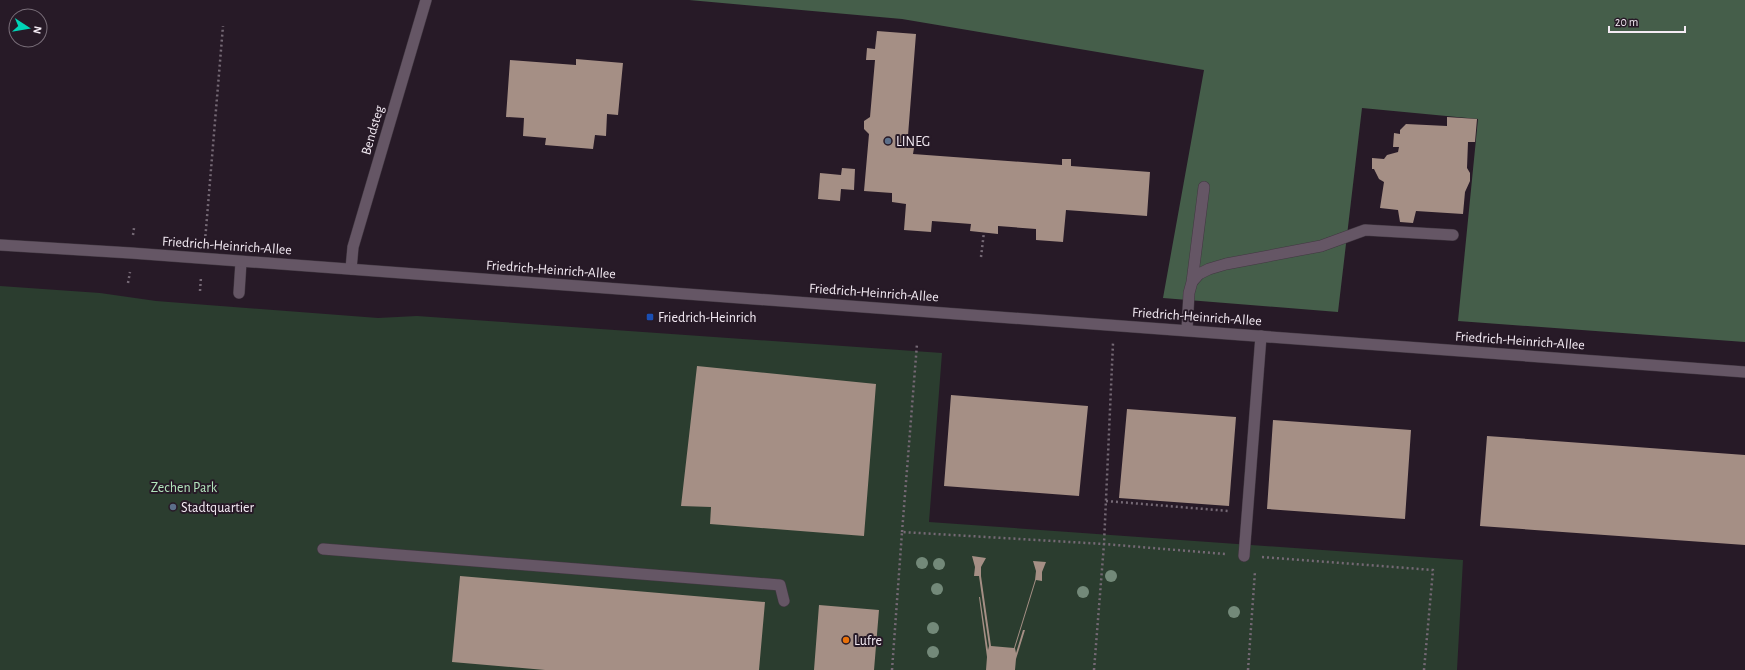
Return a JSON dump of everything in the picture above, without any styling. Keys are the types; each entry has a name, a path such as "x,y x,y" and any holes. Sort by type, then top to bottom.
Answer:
{"main road":[{"name":"Bendsteg","path":"351,269 353,247 426,0"},
{"path":"1187,330 1189,293 1192,282 1204,188"},
{"path":"1192,282 1199,274 1215,267 1321,246 1365,230 1453,235"},
{"name":"Friedrich-Heinrich-Allee","path":"0,245 351,269 1745,372"},
{"path":"239,293 241,262"},
{"path":"1244,556 1261,336"},
{"path":"323,549 780,585 784,601"}],"path":[{"path":"203,259 223,26"},
{"path":"981,257 984,232"},
{"path":"1094,670 1104,544 1114,325"},
{"path":"892,670 917,344"},
{"path":"1106,501 1248,513"},
{"path":"902,532 1104,544 1433,570 1424,670"},
{"path":"1248,670 1257,556"}],"green space":[{"path":"689,0 1745,0 1745,342 1458,321 1478,119 1362,108 1338,312 1163,298 1204,70 902,19"},
{"name":"Zechen Park","path":"0,286 100,293 156,301 378,318 417,316 942,353 929,522 1463,560 1457,670 0,670"}],"building":[{"name":"LINEG","path":"877,31 916,34 907,148 914,148 913,154 1062,165 1062,159 1071,159 1071,166 1150,172 1147,216 1066,210 1063,242 1036,240 1036,229 998,226 998,234 970,231 971,224 932,221 931,232 904,230 906,204 892,202 892,193 864,191 869,134 864,129 864,121 870,117 875,60 866,60 867,48 875,49"},
{"path":"576,59 623,63 618,115 607,114 606,136 595,135 593,149 545,145 546,138 523,136 524,118 506,117 510,60 576,65"},
{"path":"1447,117 1477,119 1475,142 1468,142 1467,168 1470,173 1470,181 1465,192 1463,214 1416,211 1413,223 1400,222 1398,210 1380,208 1384,182 1379,179 1374,169 1372,169 1372,158 1384,159 1387,155 1398,152 1399,147 1393,147 1394,133 1400,134 1400,130 1406,124 1447,126"},
{"path":"842,168 855,169 854,190 841,189 840,201 818,199 820,173 841,175"},
{"path":"697,366 876,384 864,536 710,524 711,507 681,506"},
{"path":"951,395 1088,406 1079,496 944,486"},
{"path":"1127,409 1236,417 1229,506 1119,498"},
{"path":"1273,420 1411,430 1405,519 1267,509"},
{"path":"1487,436 1745,455 1745,545 1480,526"},
{"path":"972,556 986,558 981,567 981,576 991,646 1014,648 1035,580 1036,571 1033,561 1046,562 1042,572 1042,581 1036,580 1015,648 1016,653 1023,630 1025,630 1016,659 1015,670 986,670 987,657 979,597 988,650 989,646 979,576 974,576 975,567"},
{"path":"460,576 765,602 759,670 545,670 452,662"},
{"name":"Lufre","path":"819,605 879,610 874,670 814,670"}],"place":[{"name":"LINEG","path":"888,141"},
{"name":"Friedrich-Heinrich","path":"650,317"},
{"name":"Stadtquartier","path":"173,507"},
{"name":"Lufre","path":"846,640"}]}
